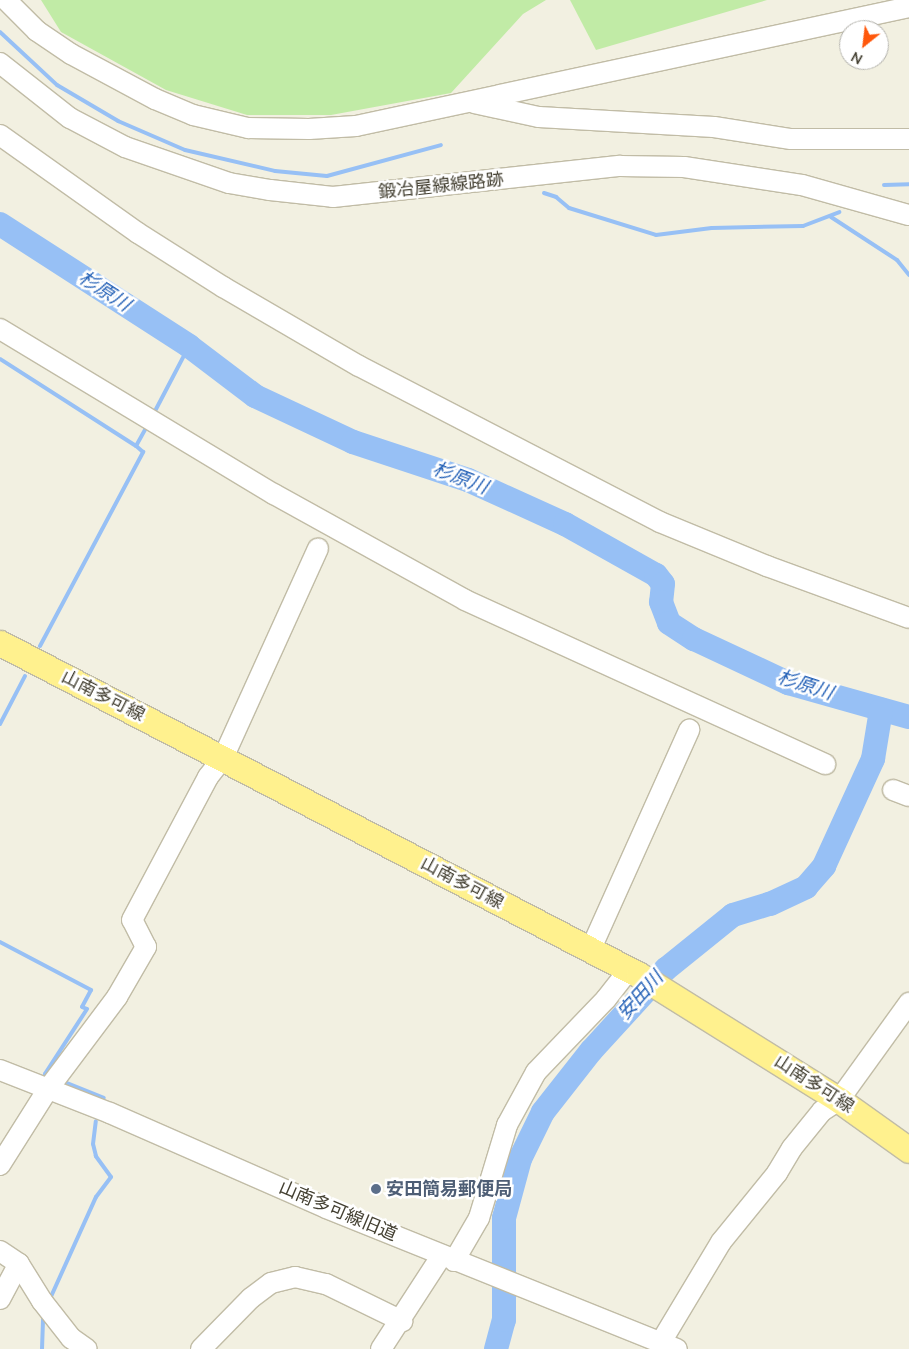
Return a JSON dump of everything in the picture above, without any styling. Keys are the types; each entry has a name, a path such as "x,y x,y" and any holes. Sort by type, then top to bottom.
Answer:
{"main road":[{"name":"山南多可線","path":"0,643 669,992 839,1100 909,1150"}],"street":[{"path":"6,0 38,32 71,54 146,95 193,115 248,128 356,126 909,7"},
{"name":"鍛冶屋線線路跡","path":"0,63 70,118 125,147 229,183 270,190 333,197 620,166 684,167 802,184 909,215"},
{"path":"466,102 539,117 705,126 791,139 909,139"},
{"path":"0,135 138,233 223,287 359,366 660,522 767,566 909,618"},
{"path":"0,329 274,494 465,600 825,764"},
{"path":"0,1164 48,1089 117,996 146,947 132,920 208,777 223,758 318,549"},
{"path":"586,948 593,944 689,730"},
{"path":"381,1349 479,1218 507,1125 536,1072 606,999 634,973"},
{"path":"670,1346 721,1242 822,1111 839,1100 909,1003"},
{"name":"山南多可線旧道","path":"0,1070 448,1258 670,1346"},
{"path":"0,1251 19,1264 42,1301 71,1338 87,1349"},
{"path":"0,1299 19,1264"},
{"path":"201,1349 251,1298 271,1283 295,1277 326,1284 402,1322"}],"green space":[{"path":"41,0 546,0 523,14 451,93 331,115 247,115 166,90 61,32"},
{"path":"570,0 767,0 596,50"}],"waterway":[{"path":"0,32 57,85 118,121 185,150 275,171 327,176 441,145"},
{"path":"884,185 909,184"},
{"path":"544,193 556,197 569,208 656,235 712,228 803,226 839,212"},
{"path":"831,217 897,260 909,275"},
{"name":"杉原川","path":"0,224 189,346 255,396 353,442 468,480 565,524 656,575 663,584 661,602 669,623 694,639 788,683 909,717"},
{"path":"154,413 189,346"},
{"path":"0,359 136,446"},
{"path":"40,646 143,452 136,446 148,424"},
{"path":"0,724 25,676"},
{"name":"安田川","path":"496,1349 504,1320 504,1218 520,1159 543,1112 591,1051 666,969 733,915 770,904 806,887 824,866 873,759 881,710"},
{"path":"0,942 91,990 82,1007 87,1009 45,1074 51,1077"},
{"path":"62,1081 104,1098"},
{"path":"49,1301 96,1197 111,1177 96,1156 93,1144 96,1121"},
{"path":"42,1349 43,1314"}],"place":[{"name":"安田簡易郵便局","path":"376,1189"}]}
